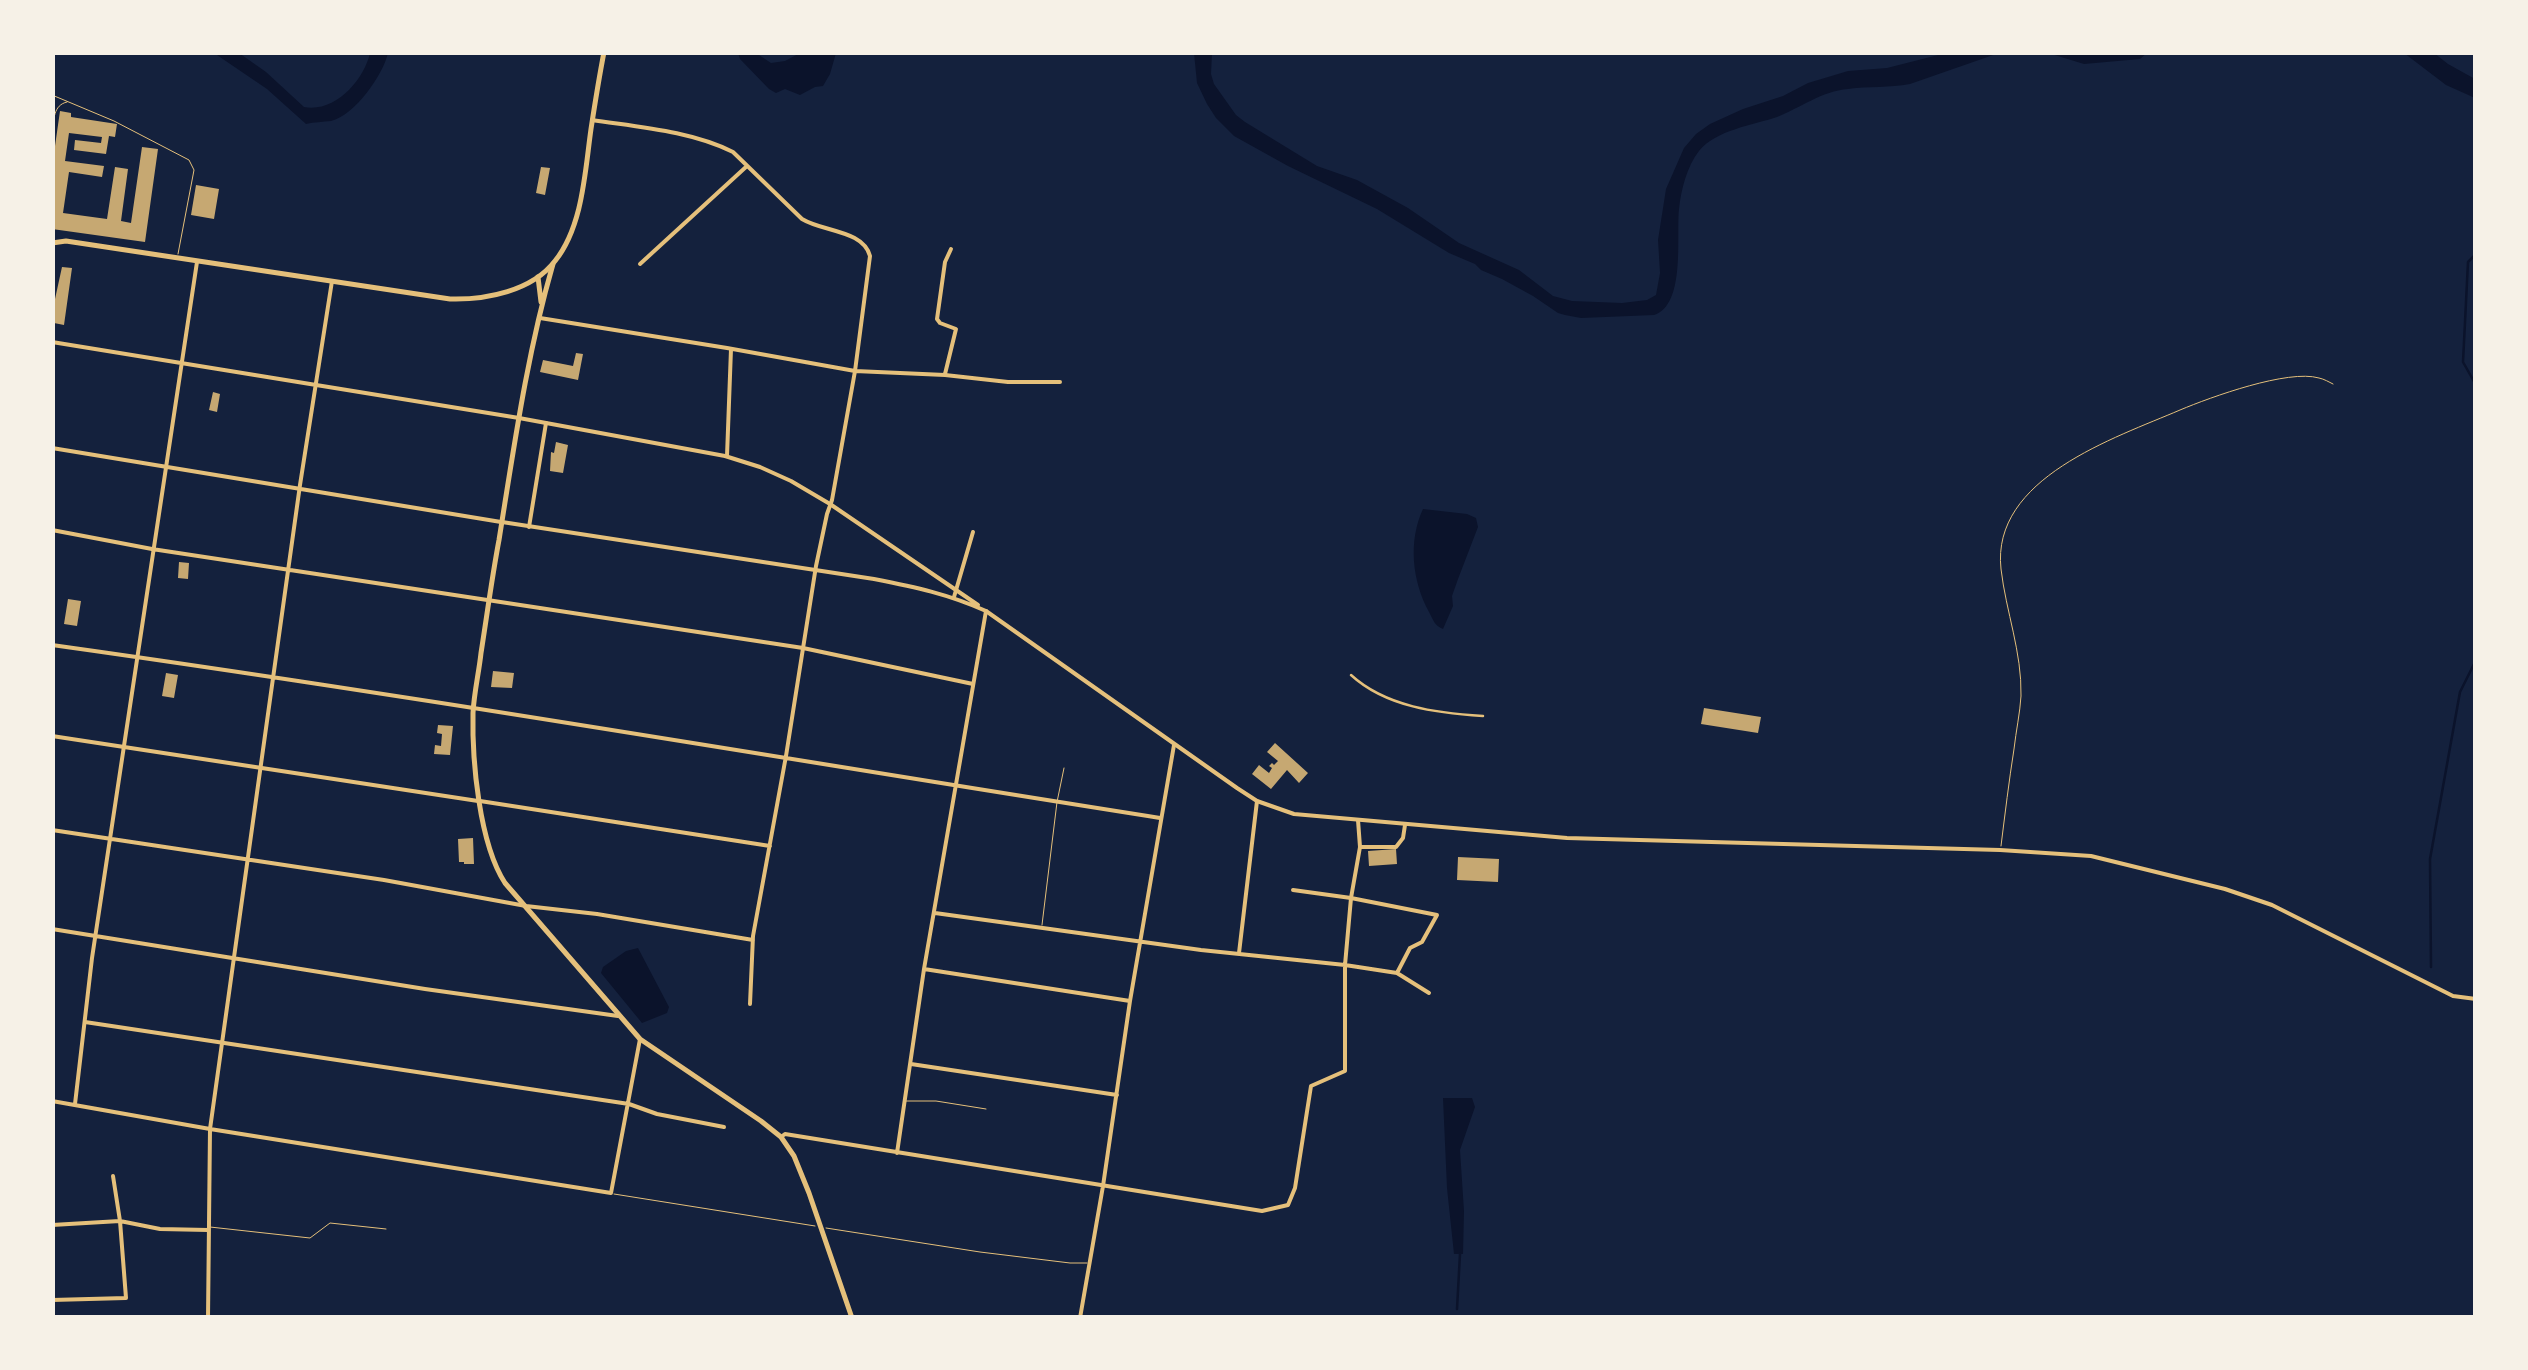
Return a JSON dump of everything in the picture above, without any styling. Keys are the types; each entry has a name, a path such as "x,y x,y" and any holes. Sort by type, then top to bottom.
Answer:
{"main road":[{"path":"604,52 575,219 554,264 542,305 519,418 473,709 480,801 491,858 504,883 640,1039 781,1138 794,1156 852,1318"},
{"path":"52,243 66,241 450,299 478,300 500,294 538,277 554,264"},
{"path":"538,277 542,305"}],"street":[{"path":"592,120 723,146 802,219 859,239 870,256 854,371 815,570 753,940 750,1004"},
{"path":"640,264 747,166"},
{"path":"945,375 956,328 937,320 945,262 951,249"},
{"path":"75,1104 96,936 197,260"},
{"path":"208,1318 210,1130 332,281"},
{"path":"539,318 854,371 1060,382"},
{"path":"52,342 519,418 728,456 760,467 830,504 1257,801 1294,814 1566,838 2091,856 2225,889 2282,910 2453,996 2476,999"},
{"path":"728,456 731,349"},
{"path":"528,528 546,423"},
{"path":"52,448 528,528 932,590 986,611"},
{"path":"52,530 152,549 803,648 973,684"},
{"path":"954,597 973,532"},
{"path":"932,590 945,588 941,581"},
{"path":"897,1153 954,786 986,611"},
{"path":"52,645 786,756 1160,818"},
{"path":"1351,674 1398,703 1483,716"},
{"path":"52,736 770,846"},
{"path":"1080,1318 1174,745"},
{"path":"1240,954 1257,801"},
{"path":"781,1138 785,1134 804,1136 1262,1211 1288,1205 1295,1188 1311,1086 1346,1071 1344,964 1360,847 1358,820"},
{"path":"1360,847 1396,847 1404,838 1405,825"},
{"path":"52,830 753,940"},
{"path":"1293,890 1437,915 1422,942 1410,948 1397,973"},
{"path":"935,913 1344,964 1397,973 1430,993"},
{"path":"52,929 618,1016"},
{"path":"924,969 1130,1001"},
{"path":"85,1022 629,1104 656,1114 724,1127"},
{"path":"52,1101 611,1193 640,1039"},
{"path":"911,1064 1117,1095"},
{"path":"52,1300 126,1298 113,1176"},
{"path":"52,1225 120,1221 160,1229 208,1228"}],"lane":[{"path":"52,94 189,160 194,170 177,257"},
{"path":"52,132 56,110 68,102"},
{"path":"2000,850 2021,696 2017,643 2000,564 2011,514 2038,483 2070,459 2208,398 2288,378 2318,377 2333,384"},
{"path":"1042,928 1064,768"},
{"path":"905,1101 936,1101 986,1109"},
{"path":"611,1193 980,1252 1090,1263"},
{"path":"208,1228 310,1238 330,1223 386,1229"}],"water":[{"path":"2147,52 2140,59 2084,64 2048,53"},
{"path":"214,53 239,53 304,107 315,108 337,100 355,84 370,53 388,53 374,83 349,111 331,121 306,124 267,89"},
{"path":"738,53 756,53 771,63 800,53 836,53 823,86 800,95 785,89 776,93 769,89"},
{"path":"1194,53 1212,53 1214,84 1236,115 1317,166 1357,180 1408,208 1459,243 1519,270 1553,296 1572,301 1622,303 1656,295 1660,273 1658,240 1666,189 1684,148 1710,124 1808,83 1848,71 1887,68 1946,53 1999,53 1910,84 1838,90 1715,138 1699,151 1685,178 1679,209 1675,284 1664,309 1654,315 1581,318 1558,313 1377,209 1234,136 1207,104 1197,83"},
{"path":"2404,53 2434,53 2475,79 2475,98 2446,85"},
{"path":"1423,509 1467,514 1476,518 1478,527 1443,629 1429,612 1416,574 1415,534"},
{"path":"638,948 669,1007 667,1013 642,1023 601,973 603,967 626,951"},
{"path":"1443,1098 1472,1098 1475,1107 1460,1150 1463,1254 1454,1254"}],"building":[{"path":"60,111 71,113 71,117 117,124 115,137 109,136 106,154 74,150 75,140 101,143 102,137 69,133 65,161 104,166 102,177 69,172 63,213 107,219 115,167 128,169 121,221 131,223 142,147 158,149 145,242 52,229 52,167"},
{"path":"541,167 550,168 545,195 536,193"},
{"path":"196,185 219,189 214,219 191,215"},
{"path":"62,267 72,268 64,325 54,323"},
{"path":"576,353 583,354 578,380 540,372 543,360 573,366"},
{"path":"213,392 220,394 217,412 209,410"},
{"path":"556,442 568,445 563,473 550,471"},
{"path":"179,562 189,563 188,579 178,578"},
{"path":"68,599 81,601 77,626 64,624"},
{"path":"493,671 514,673 512,688 491,687"},
{"path":"166,673 178,675 174,698 162,696"},
{"path":"1704,708 1761,717 1758,733 1701,724"},
{"path":"438,725 453,726 450,755 434,754 435,745 441,746"},
{"path":"1275,743 1308,773 1299,783 1287,770 1271,789 1252,774 1259,765 1269,773 1269,766 1278,761 1267,752"},
{"path":"473,838 474,864 459,862 458,839"},
{"path":"1396,849 1397,864 1369,866 1368,851"},
{"path":"1458,857 1499,859 1498,882 1457,880"}],"waterway":[{"path":"2476,254 2468,262 2463,362 2476,385"},
{"path":"2431,967 2430,859 2460,692 2476,660"},
{"path":"1457,1309 1460,1254"}]}
